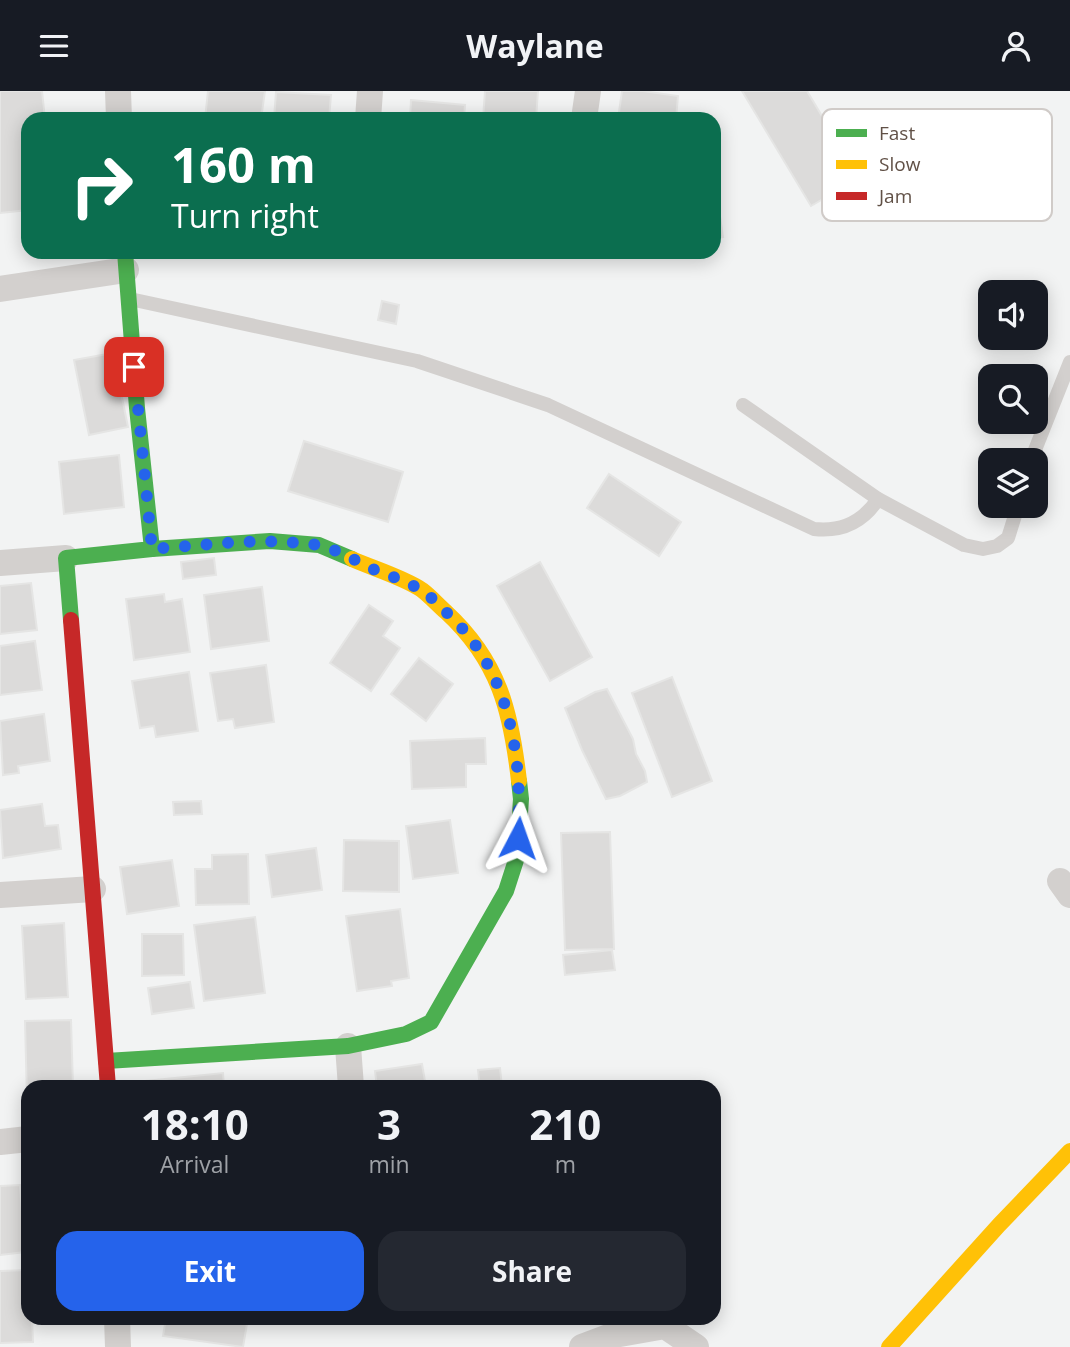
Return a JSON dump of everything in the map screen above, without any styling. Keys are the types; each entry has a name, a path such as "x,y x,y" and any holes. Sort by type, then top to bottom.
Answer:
{"street":[{"path":"118,91 119,112"},
{"path":"368,112 370,91"},
{"path":"585,112 588,91"},
{"path":"0,289 126,261 137,408 152,549"},
{"path":"0,563 270,541 319,545 421,589 461,626 488,661 503,695 515,744 521,799 517,857 506,891 431,1022 406,1034 348,1046 106,1061"},
{"path":"66,558 107,1080"},
{"path":"0,895 93,889"},
{"path":"348,1046 350,1080"},
{"path":"0,1142 21,1140"},
{"path":"889,1347 999,1224 1070,1151"},
{"path":"117,1325 118,1347"},
{"path":"582,1347 614,1335 665,1326 696,1347"}],"lane":[{"path":"129,298 417,361 548,405 814,529 830,531 846,526 864,516 878,499"},
{"path":"1036,448 1070,362"},
{"path":"743,405 878,499 964,545 983,549 997,547 1008,538 1014,518"}],"building":[{"path":"0,91 42,91 44,112 21,112 21,211 0,213"},
{"path":"208,91 265,91 262,112 206,112"},
{"path":"485,91 538,91 536,112 484,112"},
{"path":"622,91 678,96 677,112 619,112"},
{"path":"742,91 807,91 822,116 822,200 811,206"},
{"path":"276,92 331,95 330,112 275,112"},
{"path":"411,100 465,105 464,112 410,112"},
{"path":"382,301 399,305 396,324 378,320"},
{"path":"113,353 128,427 89,435 74,360"},
{"path":"304,441 403,472 388,522 288,491"},
{"path":"119,455 124,507 64,514 59,462"},
{"path":"609,474 681,522 659,556 587,508"},
{"path":"214,558 216,575 183,579 181,562"},
{"path":"540,562 592,657 550,681 497,586"},
{"path":"31,583 37,630 0,634 0,586"},
{"path":"262,587 269,641 211,649 204,595"},
{"path":"164,594 165,602 182,599 190,652 134,660 126,599"},
{"path":"369,605 393,621 383,636 400,648 371,691 330,663"},
{"path":"35,641 42,690 0,695 0,646"},
{"path":"419,658 453,684 426,721 391,694"},
{"path":"266,665 274,722 235,728 233,719 218,721 210,673"},
{"path":"189,672 198,731 156,737 154,726 140,728 132,681"},
{"path":"672,677 712,781 672,797 632,693"},
{"path":"607,689 633,739 647,782 620,796 606,799 565,708 595,692"},
{"path":"44,714 50,761 18,766 19,773 3,775 0,721"},
{"path":"485,738 486,764 466,764 466,787 412,789 410,741"},
{"path":"201,801 202,814 174,815 173,802"},
{"path":"42,804 45,826 58,825 61,849 3,858 0,810"},
{"path":"450,820 458,873 413,879 406,826"},
{"path":"610,832 614,949 565,950 561,833"},
{"path":"344,840 399,841 399,892 343,891"},
{"path":"316,848 322,890 272,897 266,855"},
{"path":"248,854 249,904 196,905 195,869 212,869 212,855"},
{"path":"172,860 179,906 127,914 120,867"},
{"path":"400,909 409,978 391,981 392,986 357,991 346,916"},
{"path":"255,917 265,993 204,1001 194,925"},
{"path":"64,923 68,997 26,999 22,926"},
{"path":"142,934 183,934 184,975 142,976"},
{"path":"612,950 615,970 565,975 563,955"},
{"path":"190,982 194,1008 152,1014 148,988"},
{"path":"71,1020 73,1080 26,1080 25,1021"},
{"path":"422,1064 425,1080 376,1080 375,1071"},
{"path":"500,1068 501,1080 479,1080 478,1070"},
{"path":"223,1073 224,1080 156,1080"},
{"path":"20,1185 21,1252 0,1255 0,1186"},
{"path":"21,1270 21,1325 32,1325 33,1342 0,1343 0,1271"},
{"path":"165,1325 247,1325 243,1347 163,1336"}],"traffic: fast":[{"path":"71,620 66,558 152,549 137,408 126,259"},
{"path":"152,549 270,541 319,545 352,559"},
{"path":"106,1061 348,1046 406,1034 431,1022 506,891 517,857 521,799 519,781"}],"traffic: slow":[{"path":"352,559 398,577 422,590 464,630 479,649 506,710 519,781"},
{"path":"889,1347 1070,1151"}],"traffic: jam":[{"path":"71,620 107,1080"}],"route":[{"path":"134,367 152,549 270,541 319,545 421,589 461,626 488,661 503,695 515,744 521,799 518,838"}]}
